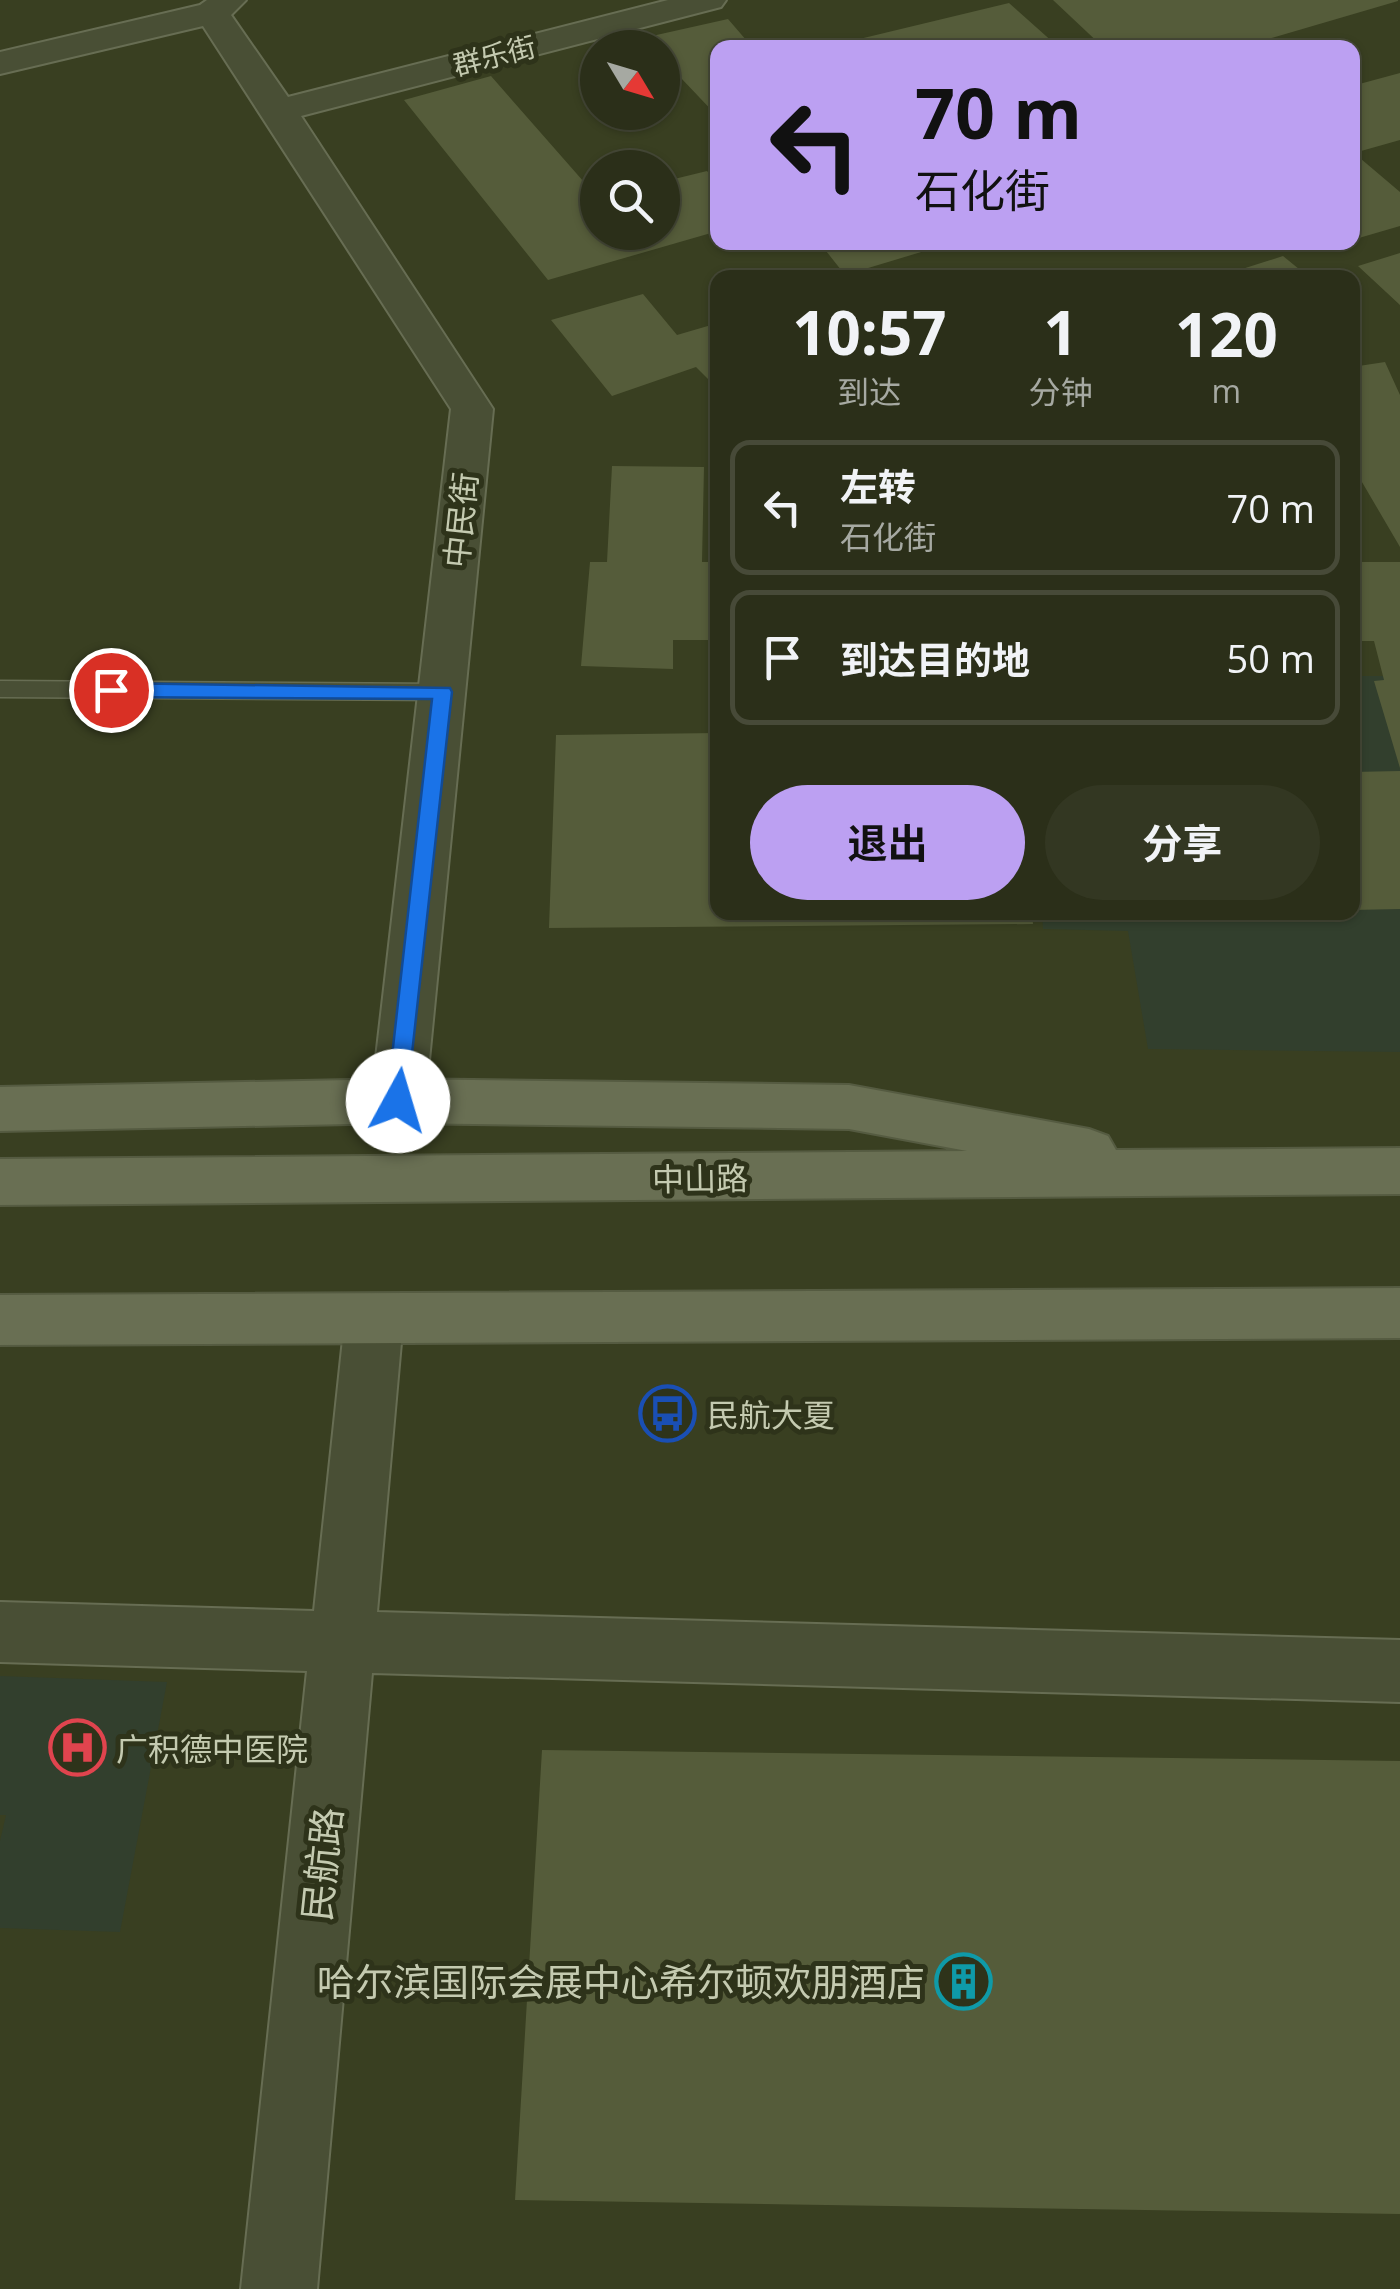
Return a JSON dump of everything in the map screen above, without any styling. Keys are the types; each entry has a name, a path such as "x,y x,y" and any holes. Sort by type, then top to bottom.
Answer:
{"main road":[{"path":"0,1109 398,1101 849,1106 967,1126 1190,1173"},
{"name":"中山路","path":"0,1182 1400,1171"},
{"path":"0,1320 1400,1313"}],"street":[{"name":"群乐街","path":"280,110 710,0"},
{"name":"中民街","path":"220,6 280,110 472,410 398,1101"},
{"path":"0,63 220,6"},
{"name":"民航路","path":"279,2289 374,1320"},
{"path":"0,1632 1400,1672"}],"lane":[{"path":"0,689 443,692"}],"shaded area":[{"path":"1360,676 1400,676 1400,1052 1148,1049 1128,931 1043,929 1042,920 1360,920"},
{"name":"广积德中医院","path":"0,1676 167,1682 120,1932 0,1928 0,1841 6,1815 0,1815"}],"building":[{"path":"1053,0 1398,0 1265,40 1096,40"},
{"path":"1009,3 1051,40 855,40"},
{"path":"728,19 746,40 710,40 710,109 680,77 679,30"},
{"path":"1400,73 1400,140 1360,151 1360,84"},
{"path":"491,76 580,177 580,250 652,250 548,280 404,100"},
{"path":"1360,158 1400,192 1400,226 1360,238"},
{"path":"707,171 710,174 710,233 680,242 680,178"},
{"path":"825,250 928,250 862,270 841,270"},
{"path":"1400,253 1400,305 1358,266"},
{"path":"1283,256 1300,270 1239,270"},
{"path":"643,294 677,335 710,325 710,381 696,367 612,396 551,320"},
{"path":"1385,362 1400,395 1400,547 1360,479 1360,366"},
{"path":"612,466 704,467 702,562 710,562 710,640 673,640 673,669 581,666 590,562 607,562"},
{"path":"1360,562 1400,562 1400,768 1374,681 1384,680 1374,641 1360,641"},
{"path":"710,733 710,920 1033,920 1033,924 549,928 556,735"},
{"path":"1400,771 1400,909 1360,910 1360,772"},
{"name":"哈尔滨国际会展中心希尔顿欢朋酒店","path":"542,1750 1400,1761 1400,2214 515,2200"}],"place":[{"name":"民航大夏","path":"668,1414"},
{"name":"广积德中医院","path":"77,1748"},
{"name":"哈尔滨国际会展中心希尔顿欢朋酒店","path":"964,1981"}],"route":[{"path":"111,690 443,692 398,1101"}]}
